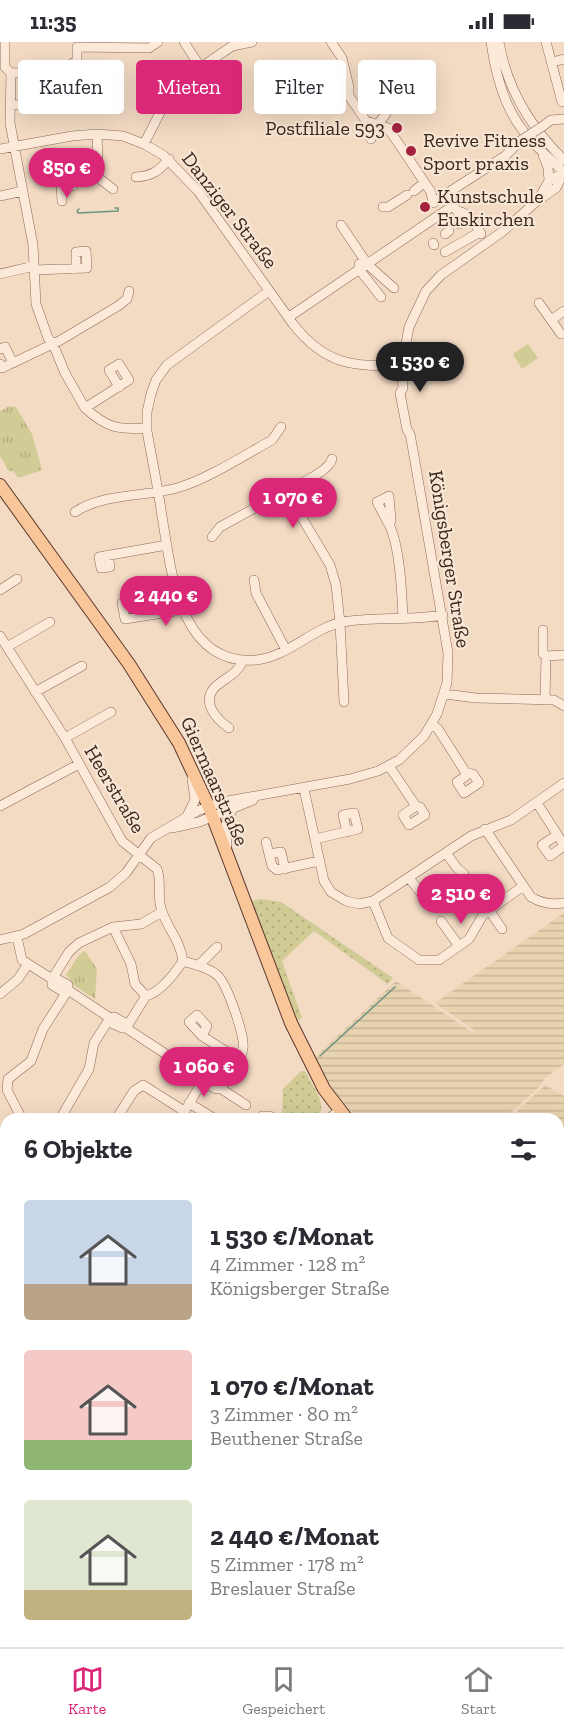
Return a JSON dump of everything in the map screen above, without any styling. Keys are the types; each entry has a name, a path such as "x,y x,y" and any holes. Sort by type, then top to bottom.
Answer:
{"main road":[{"name":"Giermaarstraße","path":"0,485 151,696 179,743 210,812 291,1023 313,1070 342,1113"}],"street":[{"path":"5,42 5,67 11,74 6,110 33,245 36,304 43,326 85,408 96,418 118,429 147,428"},
{"path":"11,74 57,72 77,61 77,44 129,45 149,48 158,42"},
{"path":"184,42 196,60"},
{"path":"212,60 235,44 250,42"},
{"path":"331,42 342,58 349,96 366,121 388,128 430,192 441,214"},
{"path":"490,42 497,77 518,124 564,172"},
{"path":"500,42 501,54 513,90 525,114 544,140 564,160"},
{"path":"546,42 560,82 562,102"},
{"path":"552,62 564,59"},
{"path":"144,144 159,114"},
{"path":"371,139 377,125 386,114"},
{"path":"433,202 551,120 564,119"},
{"path":"97,134 96,173 113,189"},
{"name":"Danziger Straße","path":"0,149 72,136 97,134 123,136 144,144 168,159 198,191 302,336 328,356 356,365 402,366"},
{"path":"541,150 548,167 549,181"},
{"path":"136,177 155,173 168,159"},
{"path":"52,163 56,174 96,173"},
{"name":"Königsberger Straße","path":"536,202 549,181 564,172"},
{"name":"Königsberger Straße","path":"210,812 222,802 304,789 367,775 389,766 414,747 432,724 445,694 448,654 410,434 413,430 406,392 403,388 402,366 409,327 426,291 441,275 502,232 556,188 564,172"},
{"path":"61,175 62,201"},
{"path":"61,186 73,186 72,175"},
{"path":"383,207 388,207 424,183"},
{"path":"0,196 23,191"},
{"path":"430,192 446,194 458,211 470,216 480,233 470,236 445,252"},
{"path":"292,315 425,230 441,214 454,206"},
{"path":"459,224 470,216"},
{"path":"341,225 368,268 381,297"},
{"path":"0,274 34,268 76,269"},
{"path":"368,268 394,288"},
{"path":"0,364 2,368 53,344 118,306 127,298 129,291"},
{"path":"269,291 167,365 156,380 151,394 147,428 172,575 182,608 191,627 209,646 226,656 243,660 262,659 286,650 340,623 443,615"},
{"path":"539,303 561,334"},
{"path":"551,320 564,311"},
{"path":"0,349 5,347 13,363"},
{"path":"85,408 119,387"},
{"path":"75,512 90,503 158,492 189,484 272,440 280,427"},
{"path":"212,537 220,527 326,469 332,459"},
{"path":"286,491 330,565 336,585 344,702"},
{"path":"390,523 402,585 403,618"},
{"path":"108,555 167,545"},
{"path":"0,590 17,579"},
{"path":"255,580 256,593 286,650"},
{"path":"138,617 182,608"},
{"path":"7,647 50,622"},
{"path":"543,630 543,654 546,656 545,700"},
{"name":"Heerstraße","path":"0,636 65,738 122,841 158,870 162,912"},
{"path":"546,656 564,655"},
{"path":"229,728 216,716 209,704 210,696 214,688 237,673 243,660"},
{"path":"35,692 82,666"},
{"path":"445,694 476,698 554,700 564,706"},
{"name":"Heerstraße","path":"65,738 111,712"},
{"path":"432,724 438,729 466,772"},
{"path":"0,806 79,764"},
{"path":"389,766 416,806"},
{"path":"187,816 195,800 190,768"},
{"path":"304,789 319,861 327,886 339,898 359,904 373,901 485,829 511,820 564,783"},
{"name":"Königsberger Straße","path":"210,812 232,810 261,796"},
{"path":"537,803 564,846 550,856 542,844 557,835"},
{"path":"229,860 225,827 232,810"},
{"path":"167,829 210,812"},
{"path":"0,940 16,937 110,887 126,873 151,838 187,816 210,812"},
{"path":"485,829 523,886 535,899 553,904 564,903"},
{"path":"315,839 346,832"},
{"path":"266,842 272,866 278,870 319,861"},
{"path":"446,853 464,874"},
{"path":"409,878 425,898"},
{"path":"373,901 388,938 419,960 439,960 469,939 479,920 489,910 523,886"},
{"path":"489,910 502,929"},
{"path":"183,961 179,943 162,912 141,924 113,927 79,943 69,952 52,979 52,985 62,991 68,990 110,1018 114,1017 125,1023 126,1028 204,1079 211,1078 219,1083 220,1089 246,1105"},
{"path":"441,921 459,946"},
{"path":"113,927 131,964 135,984 146,996"},
{"path":"16,937 22,960 52,979"},
{"path":"198,966 217,947"},
{"path":"183,961 211,970 220,976 243,1041 243,1050 220,1089"},
{"path":"126,1028 146,996 158,989 183,961"},
{"path":"0,994 18,979 28,964"},
{"path":"18,1113 7,1090 4,1077 31,1061 43,1029 68,990"},
{"path":"63,1113 89,1069 94,1043 110,1018"},
{"path":"202,1036 238,1059"},
{"path":"120,1113 134,1091 143,1085 184,1111 204,1079"}],"shaded area":[{"path":"564,913 564,1064 545,1078 538,1088 511,1113 353,1113 335,1092 314,1058 396,981 472,1032 474,1030 435,1003"},
{"path":"545,1085 564,1096 564,1113 515,1113"}],"green space":[{"path":"528,344 538,358 522,369 513,354"},
{"path":"10,406 16,407 32,434 42,470 18,478 13,471 9,471 0,456 0,411"},
{"path":"261,899 281,902 393,978 388,984 314,931 282,961 302,1018 296,1021 252,901"},
{"path":"85,951 97,969 95,999 70,983 71,980 66,975 79,955"},
{"path":"301,1071 305,1071 320,1101 321,1113 282,1113 283,1089"}],"waterway":[{"path":"79,209 78,213 118,211 118,208 115,208"},
{"path":"320,1056 395,987"}],"place":[{"name":"Postfiliale 593","path":"397,128"},
{"name":"Revive Fitness Sport praxis","path":"411,151"},
{"name":"Kunstschule Euskirchen","path":"425,207"}]}
